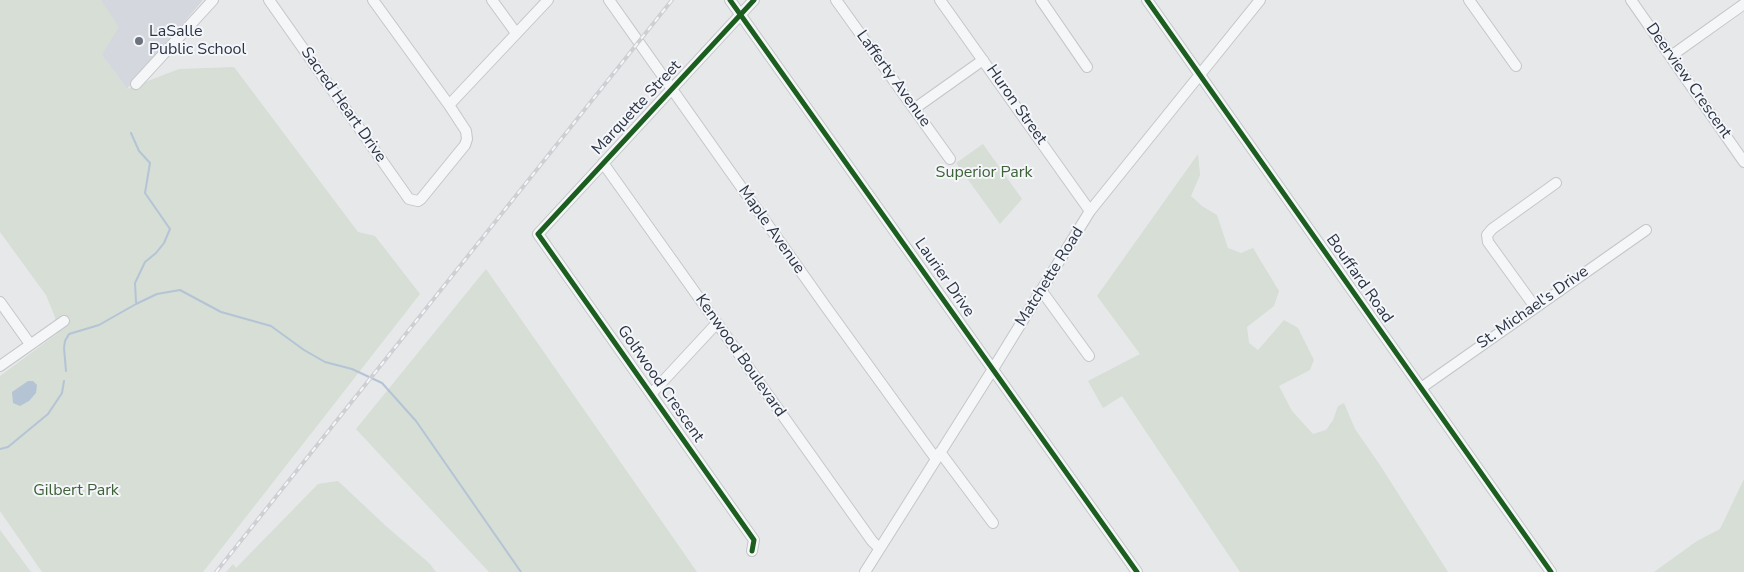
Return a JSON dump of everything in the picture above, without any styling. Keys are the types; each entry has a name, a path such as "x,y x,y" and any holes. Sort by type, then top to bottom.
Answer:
{"street":[{"path":"136,84 213,0"},
{"name":"Sacred Heart Drive","path":"268,0 409,199 414,201 421,199 465,145 467,139 466,131 449,105"},
{"path":"373,0 449,105 548,0"},
{"path":"492,0 516,33"},
{"name":"Maple Avenue","path":"609,0 938,456 993,523"},
{"name":"Laurier Drive","path":"730,0 1137,572"},
{"name":"Marquette Street","path":"538,234 754,0"},
{"name":"Lafferty Avenue","path":"836,0 950,159"},
{"name":"Huron Street","path":"940,0 1090,211"},
{"path":"1041,0 1087,66"},
{"name":"Bouffard Road","path":"1147,0 1551,572"},
{"name":"Matchette Road","path":"865,572 1090,211 1260,0"},
{"path":"1469,0 1516,66"},
{"name":"Deerview Crescent","path":"1631,0 1744,162"},
{"path":"1671,56 1744,4"},
{"path":"914,109 983,60"},
{"name":"Kenwood Boulevard","path":"603,163 875,546 879,548"},
{"path":"1535,307 1488,242 1487,235 1492,229 1556,182"},
{"name":"St. Michael's Drive","path":"1421,388 1646,230"},
{"name":"Golfwood Crescent","path":"538,234 652,392 754,540 752,551"},
{"path":"1041,290 1089,356"},
{"path":"0,302 30,344"},
{"path":"0,366 64,321"},
{"path":"652,392 717,323"}],"shaded area":[{"name":"LaSalle Public School","path":"101,0 203,0 127,89 102,55"}],"green space":[{"name":"Gilbert Park","path":"0,0 101,0 119,27 102,55 127,89 179,69 234,67 358,232 375,236 420,294 203,572 42,572 0,511 0,376 58,333 55,317 46,295 0,232"},
{"name":"Superior Park","path":"983,144 1022,199 1000,224 956,163"},
{"path":"1198,154 1200,175 1191,196 1202,206 1217,215 1228,248 1241,253 1253,248 1279,291 1274,306 1247,327 1249,343 1258,350 1284,320 1298,328 1314,360 1310,370 1279,386 1292,411 1313,434 1326,430 1333,420 1338,406 1344,403 1355,429 1448,572 1240,572 1122,396 1103,408 1088,381 1140,354 1097,296"},
{"path":"486,269 697,572 489,572 356,429"},
{"path":"1744,479 1744,572 1654,572 1697,541 1720,529"},
{"path":"338,481 429,563 436,572 226,572 233,564 236,568 318,484"},
{"path":"0,530 31,572 0,572"}],"water":[{"path":"28,381 33,381 37,385 36,393 29,401 20,406 13,403 12,392"}],"waterway":[{"path":"131,133 139,151 150,163 145,193 170,229 164,243 145,262 135,283 136,302"},
{"path":"66,371 64,348 69,334 99,325 157,294 180,290 221,312 271,326 304,350 325,362 352,369 382,383 416,421 521,572"},
{"path":"0,449 8,447 48,414 62,393 64,381"}],"railway":[{"path":"216,572 672,0"}],"cycle path":[{"path":"730,0 1137,572"},
{"path":"752,551 754,540 538,234 754,0"},
{"path":"1147,0 1551,572"}],"place":[{"name":"LaSalle Public School","path":"139,41"}]}
